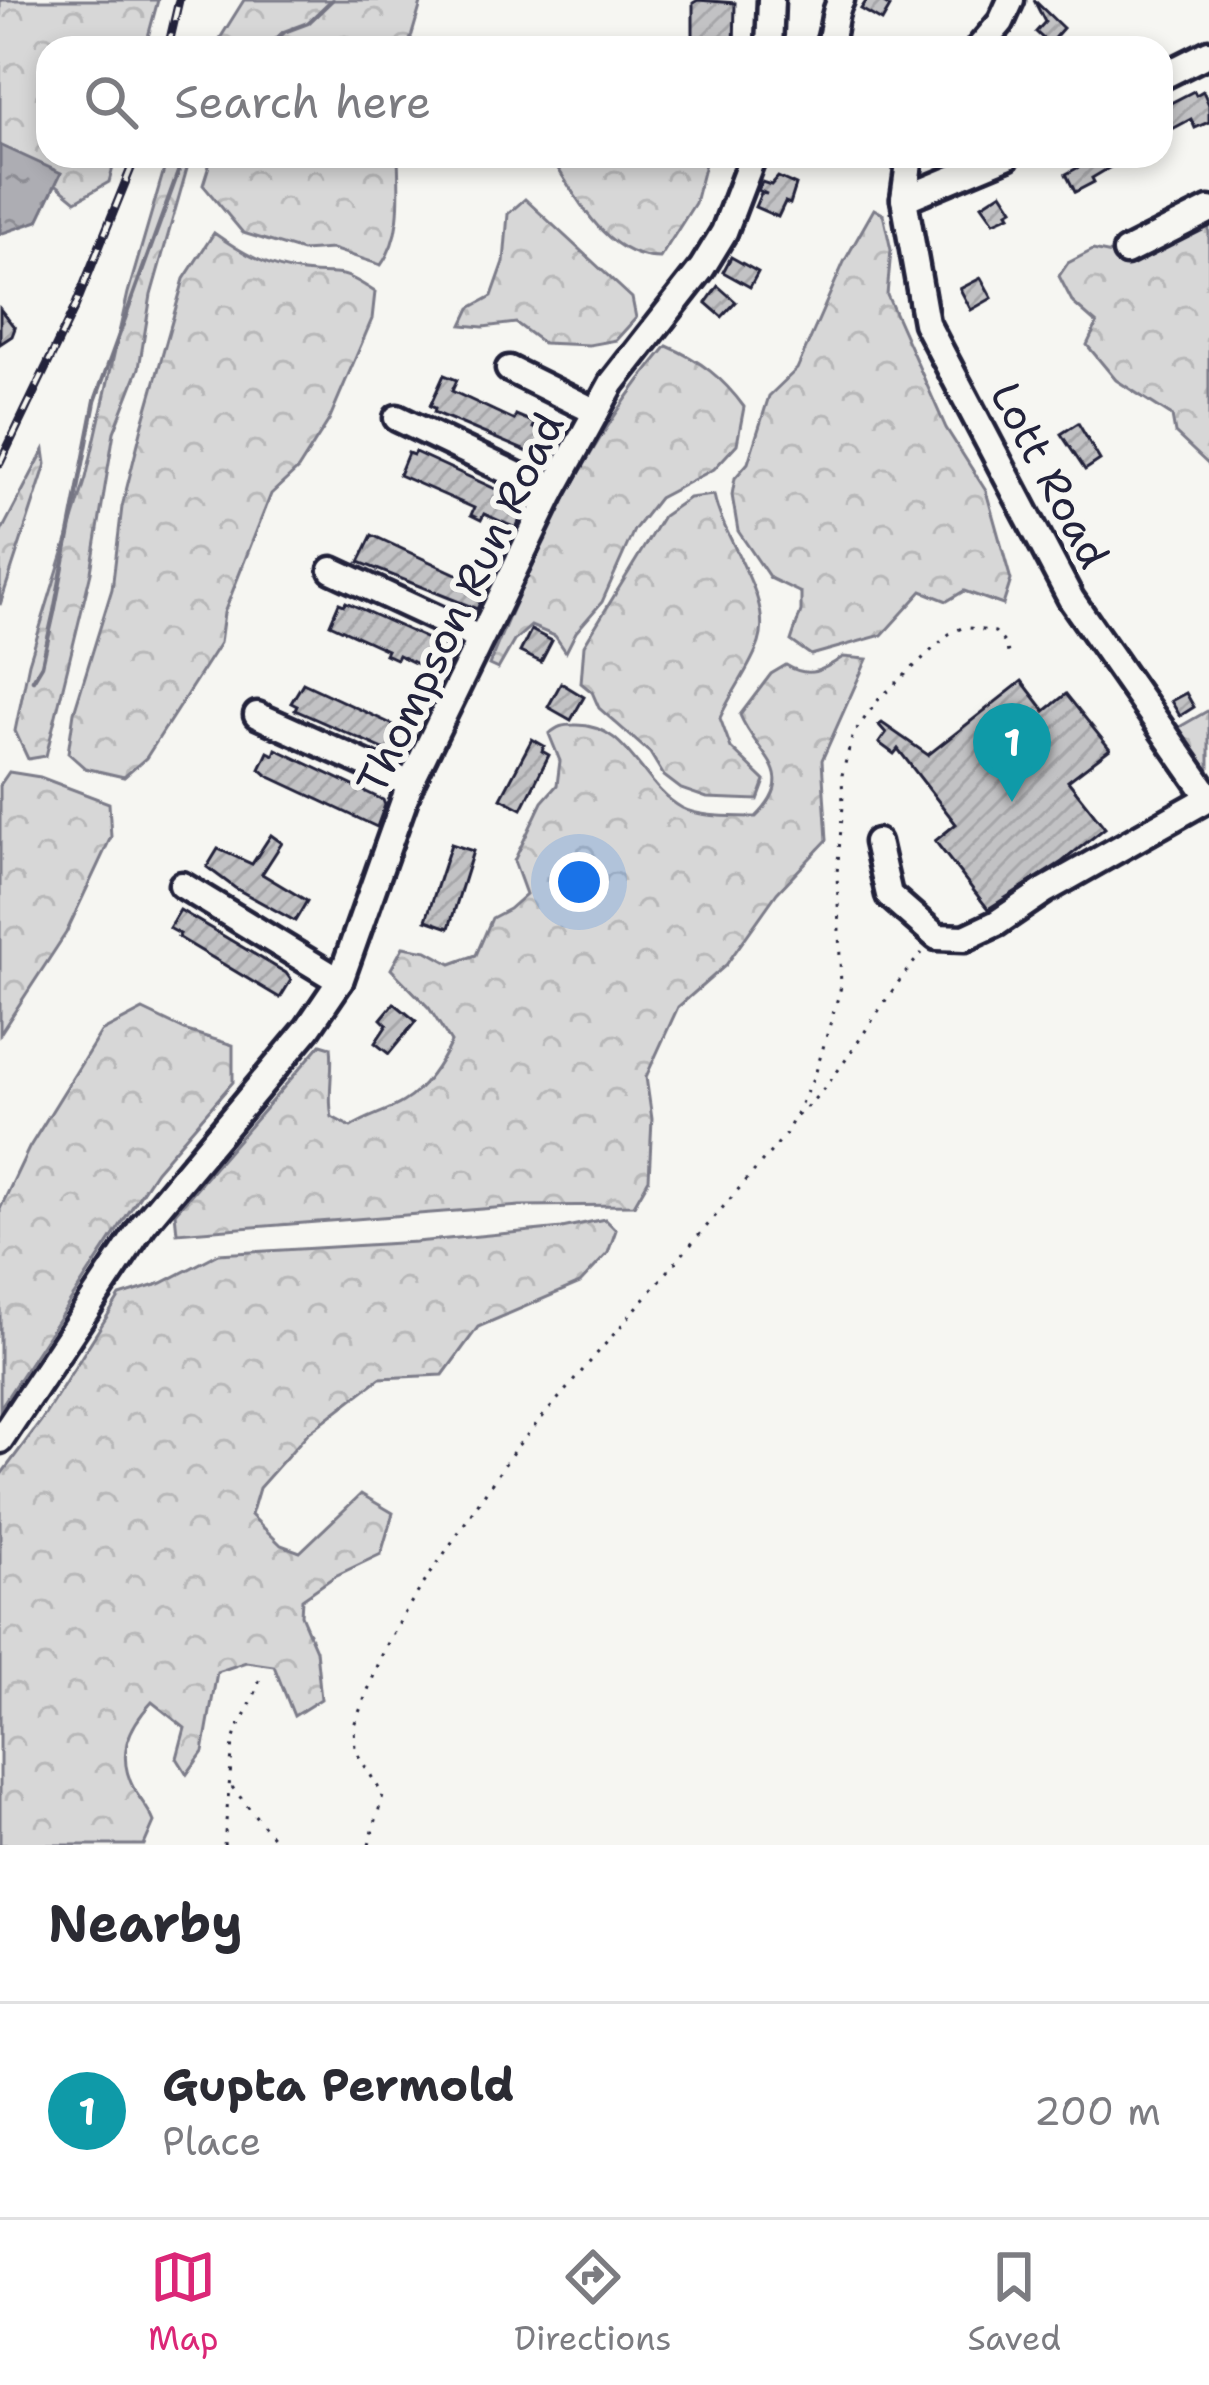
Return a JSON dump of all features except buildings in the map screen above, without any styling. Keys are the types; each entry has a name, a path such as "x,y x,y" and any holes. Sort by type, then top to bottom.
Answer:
{"street":[{"path":"770,36 771,0"},
{"path":"833,36 832,15 841,0"},
{"path":"989,36 1011,0"},
{"path":"1173,71 1209,52"},
{"name":"Thompson Run Road","path":"0,1439 143,1225 308,1028 340,981 410,784 552,492 612,382 702,268 724,232 748,168"},
{"name":"Lott Road","path":"908,168 904,199 926,323 1071,599 1209,798"},
{"path":"904,199 978,168"},
{"path":"1126,251 1209,210"},
{"path":"509,369 596,412"},
{"path":"397,418 552,492"},
{"path":"332,570 479,638"},
{"path":"257,715 410,784"},
{"path":"877,842 889,895 937,937 965,938 1209,798"},
{"path":"182,885 340,981"}],"path":[{"path":"369,1845 383,1795 355,1750 354,1725 408,1607 515,1449 796,1118 820,1062 841,987 837,873 842,775 853,734 879,699 950,634 964,627 995,632 1008,654"},
{"path":"796,1118 821,1095 896,982 937,937"},
{"path":"224,1845 233,1742 256,1694 260,1674"},
{"path":"231,1785 279,1845"}],"green space":[{"path":"0,0 158,0 148,36 36,36 36,168 0,168"},
{"path":"244,0 422,0 412,36 222,36"},
{"path":"36,168 113,168 109,182 76,201"},
{"path":"164,168 187,168 151,295 139,368 114,432 91,572 46,756 28,759 15,731 29,663 86,478 128,293"},
{"path":"208,168 398,168 393,241 381,265 332,249 302,251 243,233 203,185"},
{"path":"558,168 704,168 695,203 660,258 623,248 582,206"},
{"path":"525,199 632,298 636,318 616,340 589,345 543,343 516,323 462,325 470,308 492,296 504,262 508,214"},
{"path":"874,209 883,214 891,250 887,295 946,428 986,491 1011,580 1003,605 964,591 947,601 922,591 882,635 811,655 791,641 801,611 801,593 770,578 738,531 732,495 735,478 748,463 769,396 797,369 844,262"},
{"path":"1209,218 1209,465 1175,433 1172,416 1116,380 1087,345 1097,324 1073,303 1059,276 1068,263 1093,250 1126,257"},
{"path":"214,233 278,267 353,279 375,292 372,319 329,420 298,469 271,494 224,613 220,643 146,758 124,777 85,768 68,753 74,712 112,589 122,507 184,279"},
{"path":"667,346 710,371 744,407 737,444 714,469 659,498 634,530 602,602 566,652 555,636 531,626 514,641 498,669 489,665 565,498 612,419"},
{"path":"44,450 46,464 0,605 0,534"},
{"path":"714,495 760,607 759,643 720,718 731,748 765,781 758,800 707,798 681,789 664,776 650,753 599,708 592,692 581,683 584,645 663,516 689,498"},
{"path":"843,657 867,659 822,760 827,840 777,893 726,965 678,1007 646,1077 652,1119 649,1179 634,1205 520,1206 177,1233 175,1213 321,1044 331,1047 332,1117 351,1127 403,1102 431,1075 451,1042 429,1008 391,969 403,947 427,951 451,964 476,955 492,918 526,894 514,861 542,802 557,785 560,761 549,734 564,726 593,727 621,744 655,785 682,808 708,815 756,817 769,801 775,776 740,715 771,674 786,665 815,672"},
{"path":"1209,710 1209,775 1176,729"},
{"path":"9,772 40,777 109,803 111,837 66,933 0,1034 0,785"},
{"path":"143,1010 187,1031 233,1045 233,1082 156,1171 0,1408 0,1209 29,1148 101,1032"},
{"path":"605,1219 616,1230 608,1253 580,1283 478,1327 443,1375 380,1378 308,1433 259,1488 251,1515 281,1545 300,1552 361,1494 393,1513 381,1554 335,1576 302,1599 301,1615 316,1650 321,1699 294,1716 274,1666 246,1662 217,1672 203,1752 187,1774 177,1758 185,1728 152,1702 131,1732 125,1753 129,1777 154,1822 144,1845 0,1845 0,1476 41,1421 120,1296 162,1283 218,1254 416,1242 562,1228"}],"water":[{"path":"0,145 36,162 36,168 61,173 38,221 0,234"}],"waterway":[{"path":"280,36 308,23 332,0"},
{"path":"33,680 42,665 54,612 95,401 180,168"}],"railway":[{"path":"171,36 179,0"},
{"path":"0,463 75,307 131,168"}],"place":[{"name":"Gupta Permold","path":"1012,802"}]}
